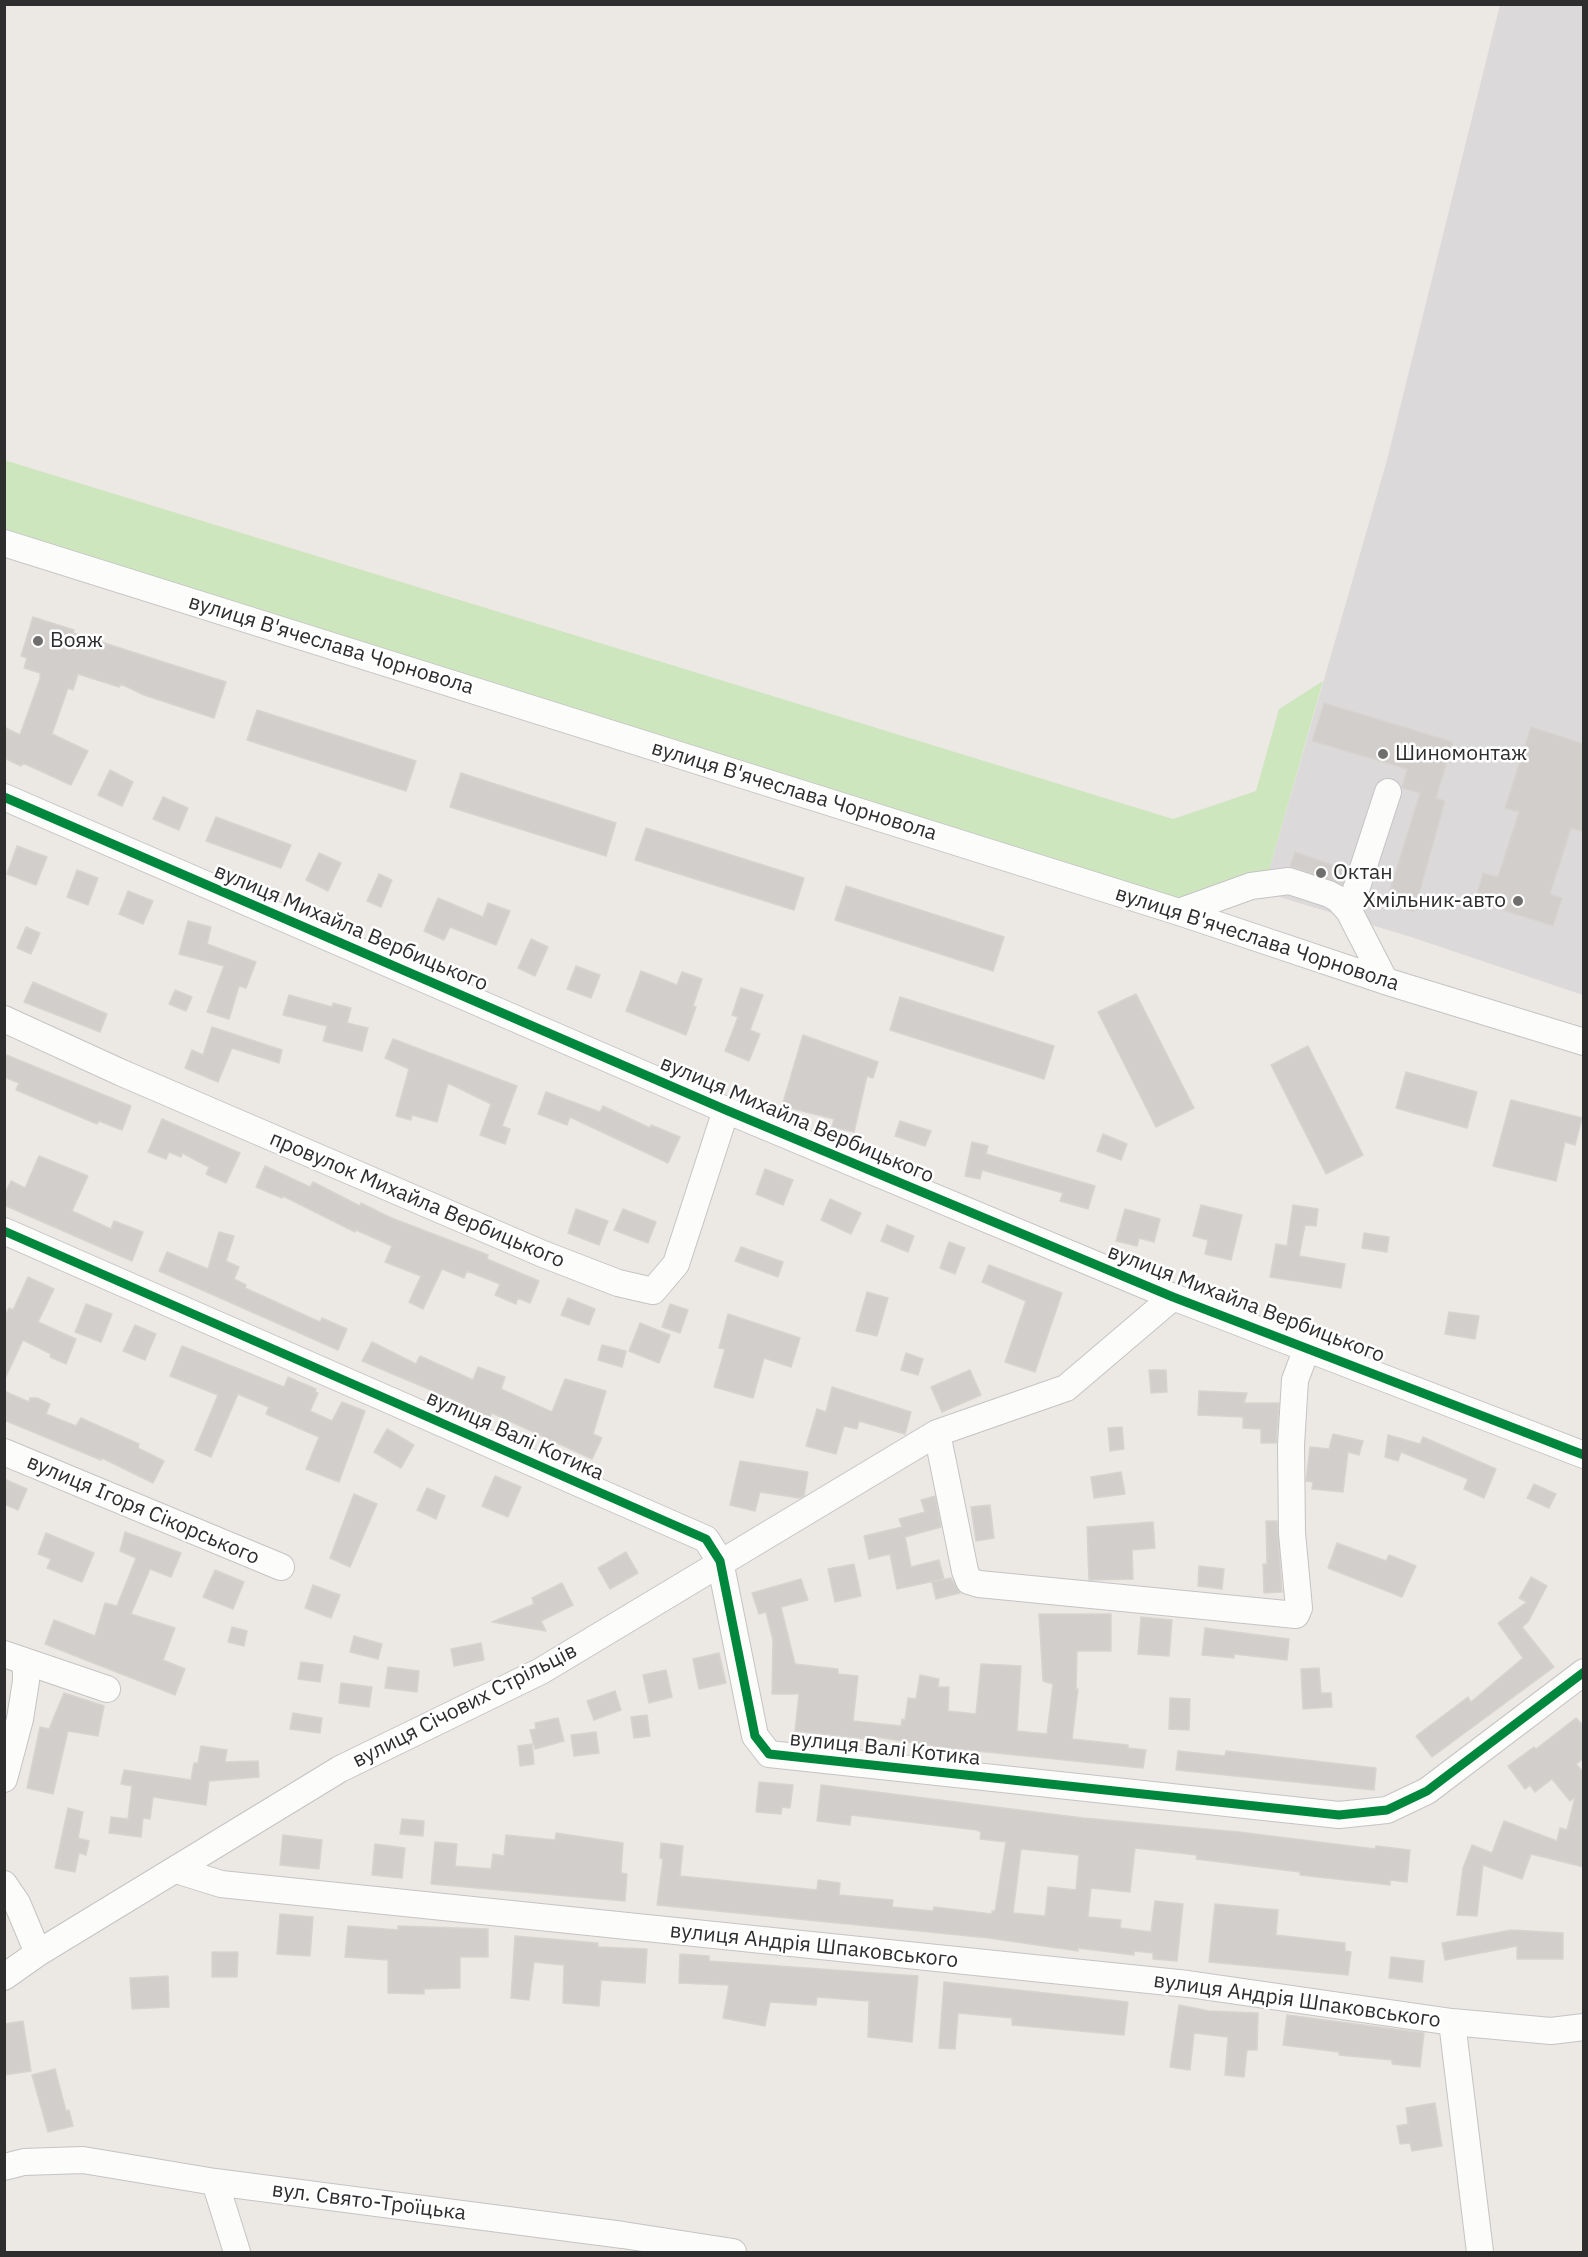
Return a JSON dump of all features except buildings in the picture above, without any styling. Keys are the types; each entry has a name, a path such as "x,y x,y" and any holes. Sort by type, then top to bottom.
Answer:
{"street":[{"name":"вулиця В'ячеслава Чорновола","path":"4,543 1179,912 1385,981 1584,1042"},
{"path":"1348,911 1388,792"},
{"name":"вулиця Михайла Вербицького","path":"4,797 726,1110 1173,1297 1584,1455"},
{"path":"1179,912 1251,886 1289,881 1329,894 1338,898 1348,911 1385,981"},
{"name":"провулок Михайла Вербицького","path":"4,1019 122,1073 543,1254 618,1283 653,1291 676,1264 726,1110"},
{"name":"вулиця Валі Котика","path":"4,1231 706,1539 720,1561 755,1736 769,1754 1339,1815 1387,1810 1427,1791 1584,1672"},
{"name":"вулиця Січових Стрільців","path":"4,1977 38,1953 340,1769 541,1671 720,1561 937,1433 1066,1388 1173,1297"},
{"path":"937,1433 969,1581 979,1584 1296,1615 1299,1608 1292,1533 1291,1445 1295,1380 1307,1348"},
{"name":"вулиця Ігоря Сікорського","path":"4,1452 281,1567"},
{"path":"4,1779 23,1700 15,1658 107,1689"},
{"name":"вулиця Андрія Шпаковського","path":"176,1870 221,1884 1188,1984 1452,2022"},
{"path":"4,1884 17,1903 38,1953"},
{"path":"1480,2253 1452,2022 1551,2031 1584,2027"},
{"name":"вул. Свято-Троїцька","path":"4,2167 24,2162 83,2160 623,2244 733,2253"},
{"path":"215,2182 237,2253"}],"shaded area":[{"path":"1500,5 1583,5 1583,995 1411,937 1263,892 1387,460"}],"green space":[{"path":"4,460 1173,819 1256,791 1279,709 1323,681 1263,892 1179,912 5,543"}],"cycle path":[{"path":"4,797 726,1110 1173,1297 1584,1455"},
{"path":"4,1231 706,1539 720,1561 755,1736 769,1754 1339,1815 1387,1810 1427,1791 1584,1672"}],"place":[{"name":"Вояж","path":"38,641"},
{"name":"Шиномонтаж","path":"1383,754"},
{"name":"Октан","path":"1321,873"},
{"name":"Хмільник-авто","path":"1518,901"}]}
